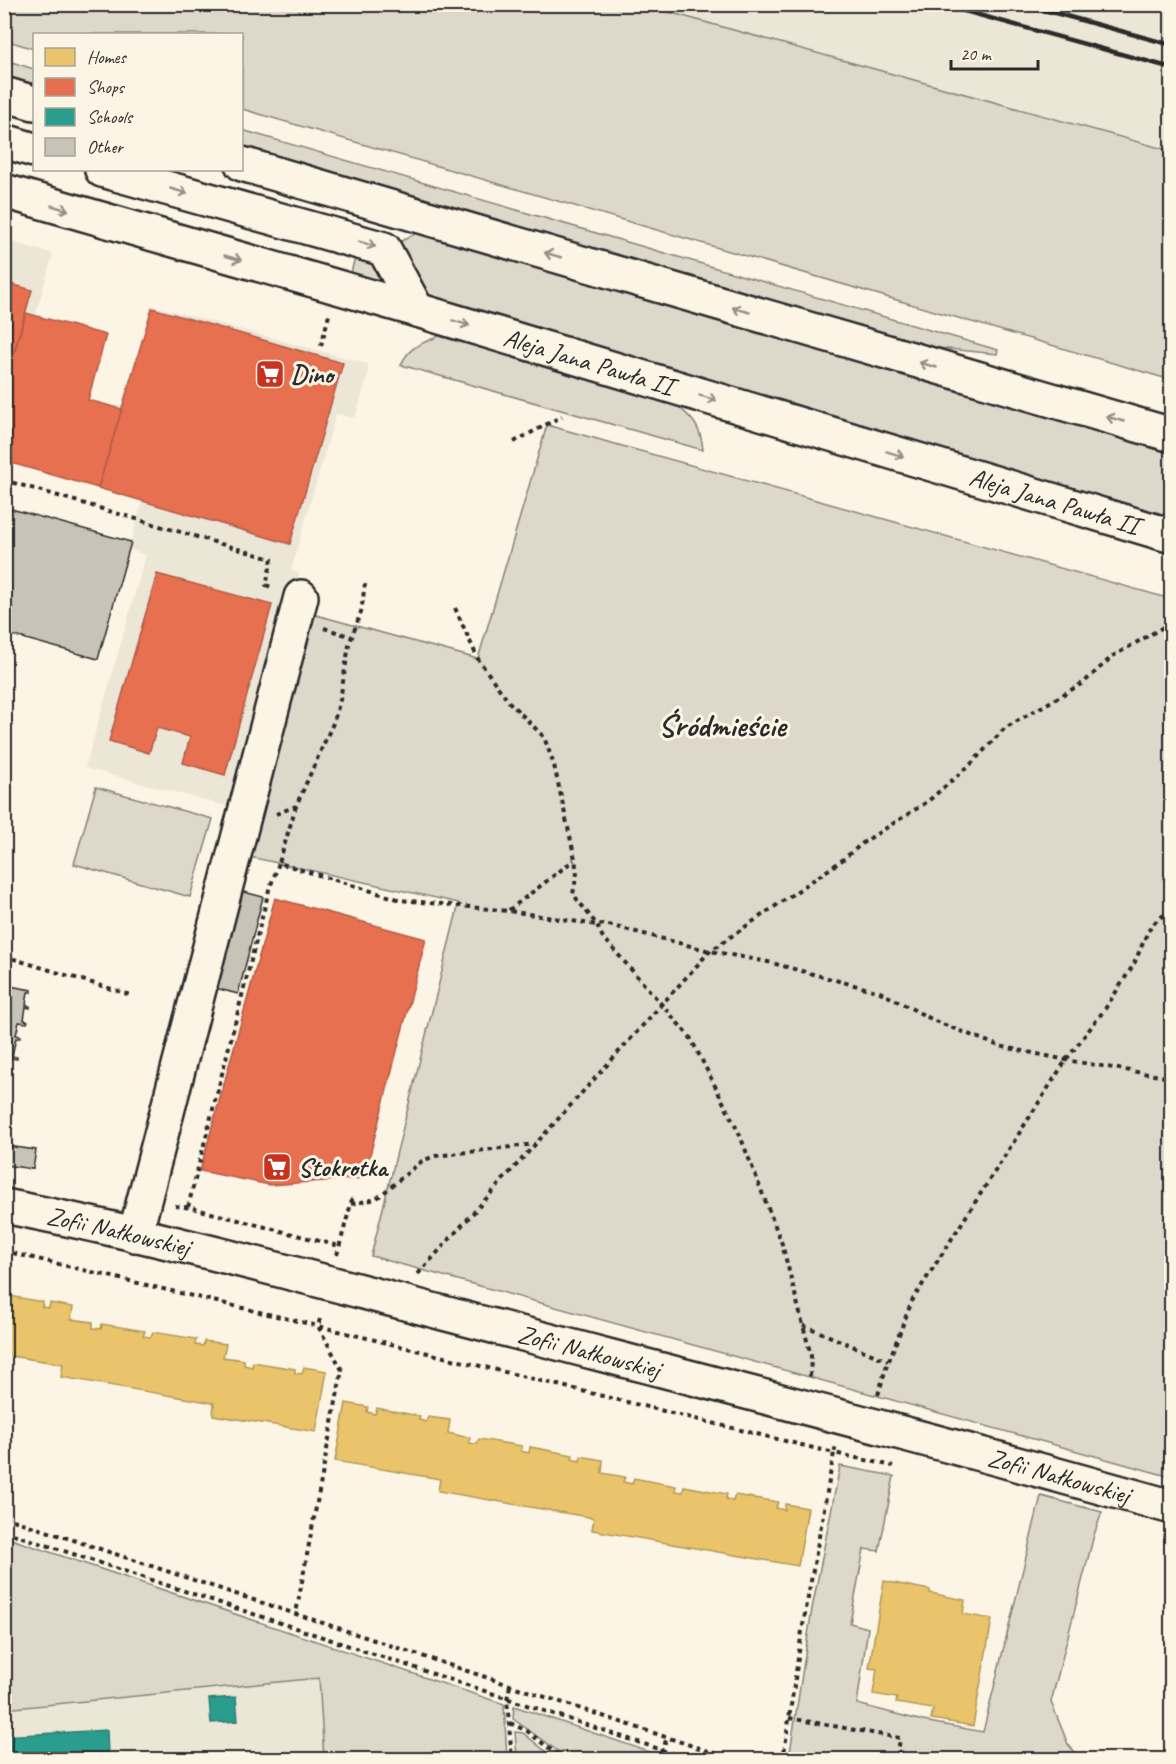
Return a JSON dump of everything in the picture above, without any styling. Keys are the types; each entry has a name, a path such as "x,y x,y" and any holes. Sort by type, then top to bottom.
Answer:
{"street":[{"path":"4,94 33,103"},
{"path":"4,141 33,150"},
{"path":"243,164 1172,435"},
{"path":"106,171 384,249 417,310"},
{"name":"Aleja Jana Pawła II","path":"4,191 417,310 1172,536"},
{"path":"135,1235 301,597"},
{"name":"Zofii Nałkowskiej","path":"4,1206 135,1235 980,1454 1172,1507"}],"path":[{"path":"514,442 562,416"},
{"path":"4,480 272,559"},
{"path":"188,1207 269,890 296,807 334,721 340,700 349,645 360,612 365,584"},
{"path":"455,608 478,659 508,701 544,737 554,765 574,859 576,873 573,894 597,925 602,936 690,1036 739,1133 782,1244 811,1356 810,1385"},
{"path":"413,1280 710,951 864,843 927,802 972,763 1005,728 1083,683 1113,656 1172,622"},
{"path":"330,630 352,637"},
{"path":"243,816 269,818 296,807"},
{"path":"509,911 574,859"},
{"path":"279,863 401,900 509,911 597,925 605,924 710,951 768,962 880,992 937,1022 999,1046 1172,1078"},
{"path":"876,1401 888,1361 912,1301 1066,1060 1105,1009 1134,964 1148,931 1156,920 1172,909"},
{"path":"4,956 131,995"},
{"path":"351,1204 376,1199 422,1161 435,1156 536,1144"},
{"path":"336,1256 353,1196"},
{"path":"4,1251 834,1453 901,1467"},
{"path":"296,1613 342,1370 318,1326 320,1319"},
{"path":"802,1324 888,1361"},
{"path":"783,1760 804,1620 834,1453"},
{"path":"4,1517 735,1760"},
{"path":"4,1531 692,1760"},
{"path":"510,1686 507,1699 512,1760"},
{"path":"789,1718 900,1738 897,1760"},
{"path":"509,1723 527,1731 564,1760"},
{"path":"644,1760 663,1750 667,1737"}],"shaded area":[{"path":"4,5 643,5 1171,151 1171,380 243,109 243,33 33,33 33,49 5,40"},
{"path":"643,5 1171,5 1171,151 911,80"},
{"path":"5,60 33,69 33,85 5,76"},
{"path":"243,130 998,350 997,354 919,346 243,146"},
{"path":"420,231 1171,450 1171,520 425,295 394,245"},
{"path":"5,240 53,254 5,422"},
{"path":"356,253 379,259 389,286 351,273"},
{"path":"151,305 368,364 368,376 355,418 336,414 291,570 299,573 230,807 85,768 146,555 129,549 143,499 98,486"},
{"path":"439,336 673,402 694,422 700,434 703,450 401,365 412,350"},
{"path":"547,425 1171,599 1171,1477 371,1256 459,903 250,857 305,612 478,659"},
{"path":"96,787 213,819 190,897 74,864"},
{"path":"840,1466 894,1476 879,1551 864,1549 850,1623 868,1628 857,1704 923,1721 983,1732 1041,1496 1102,1512 1051,1702 1068,1744 1081,1759 789,1759 812,1609"},
{"path":"5,1537 504,1704 507,1759 324,1759 319,1678 5,1709"},
{"path":"319,1678 324,1759 5,1760 5,1709"},
{"path":"514,1706 650,1752 635,1759 569,1759 513,1719"},
{"path":"515,1732 523,1733 555,1759 517,1759"}],"building: Homes":[{"path":"4,1295 43,1302 42,1307 49,1308 50,1303 73,1307 71,1319 93,1322 93,1328 101,1329 102,1324 145,1331 143,1336 151,1337 153,1332 196,1339 195,1345 203,1346 204,1341 226,1344 223,1357 244,1360 244,1365 252,1367 253,1362 295,1369 295,1373 302,1374 304,1367 327,1371 316,1432 213,1415 214,1403 61,1377 63,1364 4,1355"},
{"path":"346,1403 368,1407 367,1412 375,1414 377,1408 420,1416 419,1420 426,1422 428,1417 450,1420 448,1433 470,1438 469,1443 477,1444 479,1439 522,1446 521,1451 529,1453 530,1447 573,1455 572,1459 580,1461 581,1456 603,1460 602,1473 625,1477 623,1482 632,1484 634,1478 676,1486 675,1491 683,1492 684,1486 727,1494 726,1499 733,1501 735,1495 778,1502 776,1508 785,1510 785,1504 808,1508 798,1566 592,1530 594,1518 438,1491 440,1479 335,1461"},
{"path":"884,1581 965,1600 963,1614 992,1619 973,1726 931,1719 933,1709 896,1703 897,1698 873,1694 877,1669 869,1668"}],"building: Shops":[{"path":"4,282 32,290 4,387"},
{"path":"152,308 343,363 290,544 98,488"},
{"path":"26,313 106,335 88,400 122,409 98,488 4,461 4,387"},
{"path":"157,574 272,605 225,775 183,763 190,737 157,728 149,753 109,741"},
{"path":"275,898 426,939 364,1178 270,1185 200,1171"}],"building: Schools":[{"path":"236,1697 238,1721 211,1723 209,1699"},
{"path":"107,1730 108,1758 4,1760 4,1736"}],"building: Other":[{"path":"4,507 131,542 98,659 4,633"},
{"path":"240,891 263,897 238,994 215,988"},
{"path":"4,985 32,990 32,992 28,992 26,1005 30,1008 26,1007 24,1020 28,1021 27,1023 19,1022 16,1035 21,1036 16,1038 12,1056 17,1059 9,1058 4,1085"},
{"path":"7,1146 36,1150 33,1169 4,1165"}],"railway":[{"path":"939,4 1172,68"},
{"path":"1022,4 1172,45"}],"place":[{"name":"Dino","path":"270,374"},
{"name":"Stokrotka","path":"277,1167"}],"district":[{"name":"Śródmieście","path":"722,725"}]}
